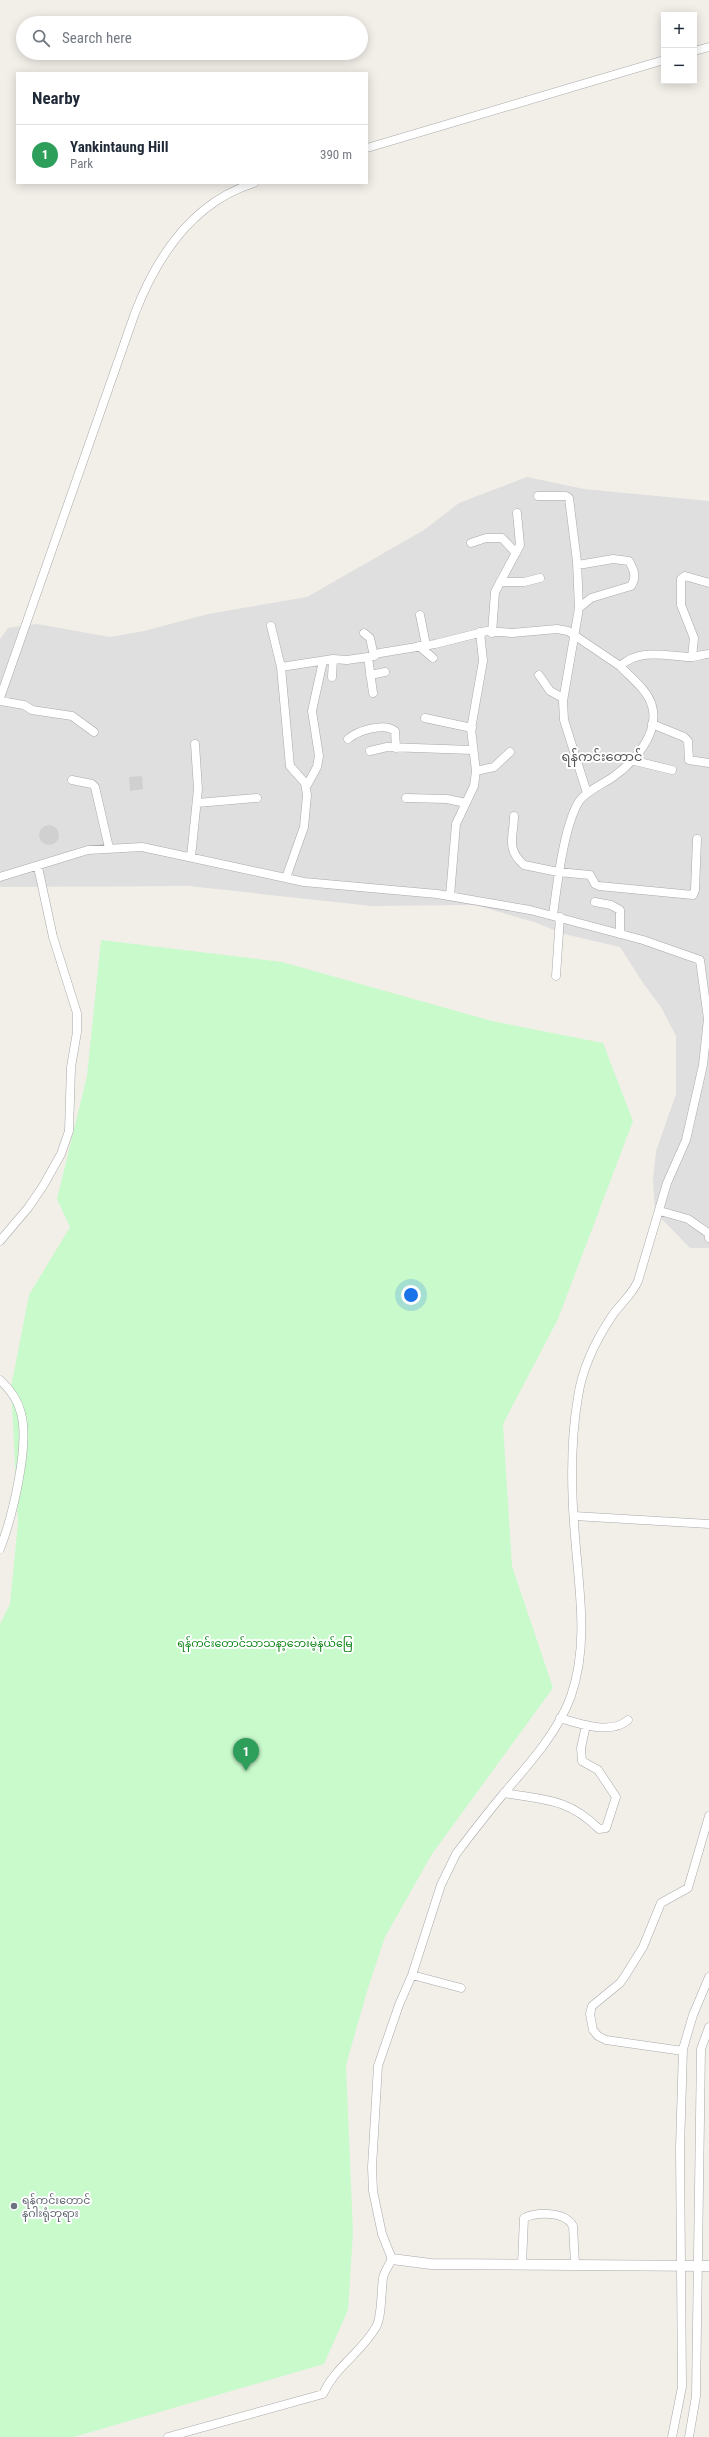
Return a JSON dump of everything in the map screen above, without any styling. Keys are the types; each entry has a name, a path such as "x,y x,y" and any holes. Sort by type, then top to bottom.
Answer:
{"street":[{"path":"697,50 709,46"},
{"path":"368,148 661,61"},
{"path":"0,698 135,313 151,275 163,254 197,216 220,199 240,187 250,184"},
{"path":"538,496 566,496 569,498 578,566 579,608 562,698 564,720 587,793"},
{"path":"492,632 494,596 521,542 517,513"},
{"path":"471,543 486,538 502,538 516,553"},
{"path":"578,566 621,559 628,561 634,576 632,586 592,598 579,608"},
{"path":"692,657 694,638 681,605 681,579 685,576 709,583"},
{"path":"500,582 524,582 540,578"},
{"path":"420,615 422,646 433,658"},
{"path":"271,626 281,667 289,762 306,787"},
{"path":"281,667 333,659 347,660 371,656 422,646 480,632 557,629 568,631 620,666 647,696 652,705 652,724 645,744 614,776 587,793 580,801 575,812 558,872 556,976"},
{"path":"450,896 456,824 474,786 476,772 472,750 472,728 483,661 480,632"},
{"path":"364,633 370,638 370,675 372,694"},
{"path":"620,666 628,659 640,655 669,654 692,657 709,654"},
{"path":"332,677 333,659"},
{"path":"286,878 304,827 306,787 316,767 318,756 312,711 323,661"},
{"path":"370,675 384,672"},
{"path":"539,675 550,691 562,698"},
{"path":"0,701 24,705 32,710 72,716 94,732"},
{"path":"425,718 472,728"},
{"path":"652,724 684,737 688,741 689,760 709,763"},
{"path":"348,739 354,734 373,729 391,729 395,732 396,748"},
{"path":"191,857 197,803 195,744"},
{"path":"370,751 387,747 472,750"},
{"path":"476,772 494,767 510,752"},
{"path":"631,760 672,770"},
{"path":"72,780 92,784 95,787 109,848"},
{"path":"197,803 257,798"},
{"path":"406,798 447,799 466,803"},
{"path":"514,816 511,840 520,861 528,866 558,872 590,875 595,884 599,886 693,895 695,890 696,839"},
{"path":"0,877 88,850 142,847 304,882 375,887 450,896 556,916 620,934 709,964"},
{"path":"0,1241 43,1186 61,1154 69,1131 71,1067 77,1032 77,1013 53,937 38,866"},
{"path":"595,902 611,905 620,910 620,934"},
{"path":"168,2437 323,2394 329,2380 344,2363 364,2347 377,2325 383,2276 392,2259 382,2234 373,2191 372,2167 378,2066 399,2005 412,1975 430,1914 448,1867 456,1854 525,1769 560,1718 575,1682 582,1635 574,1516 573,1446 578,1396 589,1359 612,1315 633,1292 638,1281 668,1183 686,1140 703,1065 708,1019 700,960"},
{"path":"660,1211 688,1219 708,1233 709,1238"},
{"path":"0,1380 15,1399 21,1412 23,1427 17,1484 0,1549"},
{"path":"574,1516 709,1524"},
{"path":"560,1718 586,1725 616,1727 628,1720"},
{"path":"504,1793 560,1802 581,1812 599,1829 606,1828 616,1797 598,1770 582,1761 581,1748 586,1725"},
{"path":"683,2051 621,2043 598,2036 593,2030 591,2009 625,1976 642,1947 661,1903 688,1888 709,1816"},
{"path":"412,1975 461,1988"},
{"path":"672,2437 682,2388 680,2148 683,2051 693,2015 709,1977"},
{"path":"689,2437 696,2396 704,2266 701,2049 709,2027"},
{"path":"522,2264 524,2218 530,2215 560,2215 570,2220 573,2226 575,2264"},
{"path":"392,2259 431,2264 704,2266"}],"shaded area":[{"path":"527,477 584,489 709,501 709,1248 690,1248 655,1212 653,1180 656,1151 676,1094 676,1036 661,1007 643,983 620,947 564,934 534,922 475,905 371,906 189,886 0,887 0,639 8,628 37,624 110,637 144,631 208,614 307,597 424,530 459,503"},
{"path":"142,776 143,789 130,791 129,777"},
{"path":"49,825 56,828 59,835 56,842 49,845 42,842 39,835 42,828"}],"green space":[{"name":"ရန်ကင်းတောင်သာသနာ့ဘေးမဲ့နယ်မြေ","path":"101,940 282,962 492,1021 603,1043 633,1121 558,1319 503,1424 512,1566 553,1688 432,1854 385,1937 368,1988 346,2065 353,2233 348,2310 324,2364 74,2437 0,2437 0,1624 10,1604 18,1522 11,1387 29,1295 70,1227 57,1199 87,1076"}],"place":[{"name":"Yankintaung Hill","path":"246,1771"},
{"name":"ရန်ကင်းတောင် နဂါးရုံဘုရား","path":"14,2206"}],"district":[{"name":"ရန်ကင်းတောင်","path":"602,756"}]}
